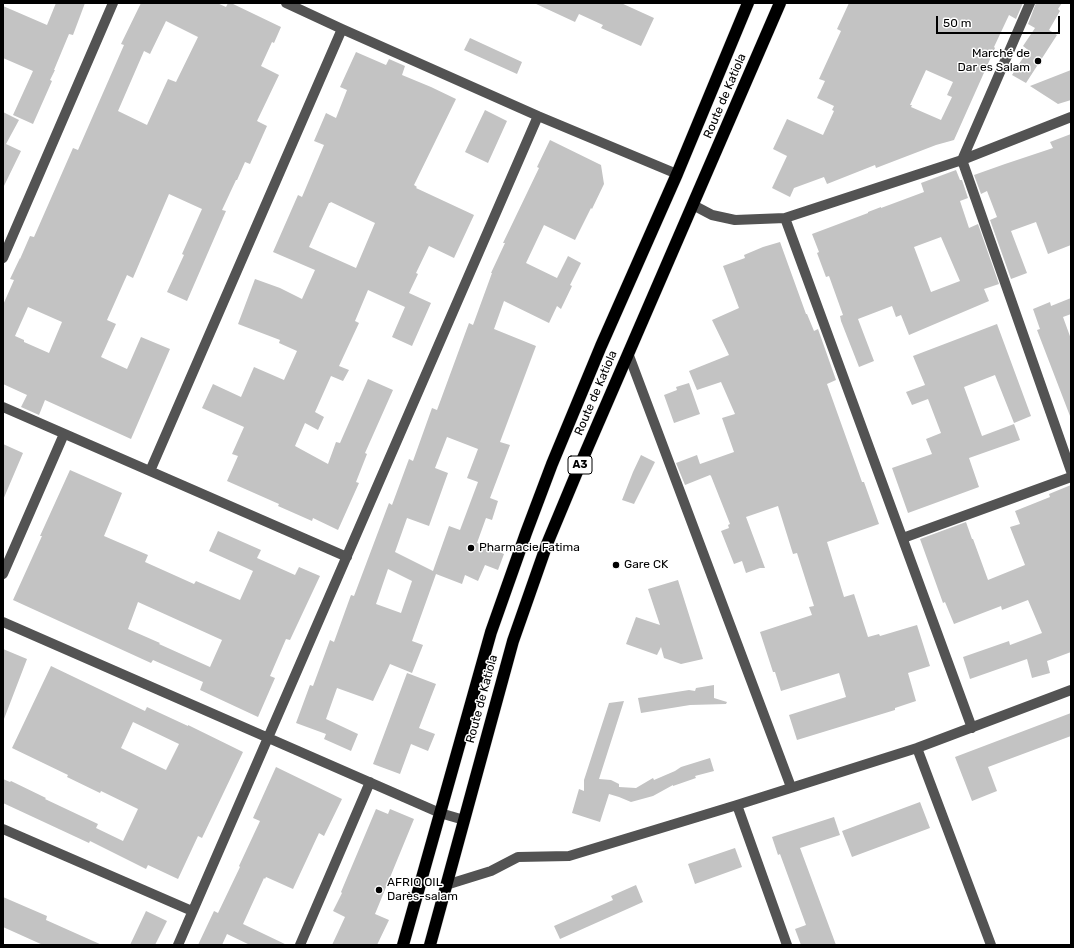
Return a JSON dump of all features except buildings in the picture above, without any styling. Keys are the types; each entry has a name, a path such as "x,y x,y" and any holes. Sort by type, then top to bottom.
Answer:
{"highway":[{"name":"Route de Katiola","path":"403,945 491,632 526,533 552,464 601,346 677,174 748,3"},
{"name":"Route de Katiola","path":"430,945 513,641 547,544 780,3"}],"street":[{"path":"3,258 114,3"},
{"path":"286,3 342,30 538,116 677,174"},
{"path":"1030,3 962,160 1071,470"},
{"path":"150,471 342,30"},
{"path":"178,945 538,116"},
{"path":"693,205 712,215 735,220 785,218 962,160 1071,117"},
{"path":"785,218 972,728"},
{"path":"628,354 791,787"},
{"path":"3,407 347,557"},
{"path":"3,574 64,434"},
{"path":"903,538 1071,477"},
{"path":"3,622 440,813 464,820"},
{"path":"446,885 491,871 518,857 569,856 737,805 917,748 1071,690"},
{"path":"917,748 991,945"},
{"path":"300,945 370,782"},
{"path":"737,805 787,945"},
{"path":"3,829 192,912"}],"place":[{"name":"Marché de Dar es Salam","path":"1038,61"},
{"name":"Pharmacie Fatima","path":"471,548"},
{"name":"Gare CK","path":"616,565"},
{"name":"AFRIQ OIL Darès-salam","path":"379,890"}]}
